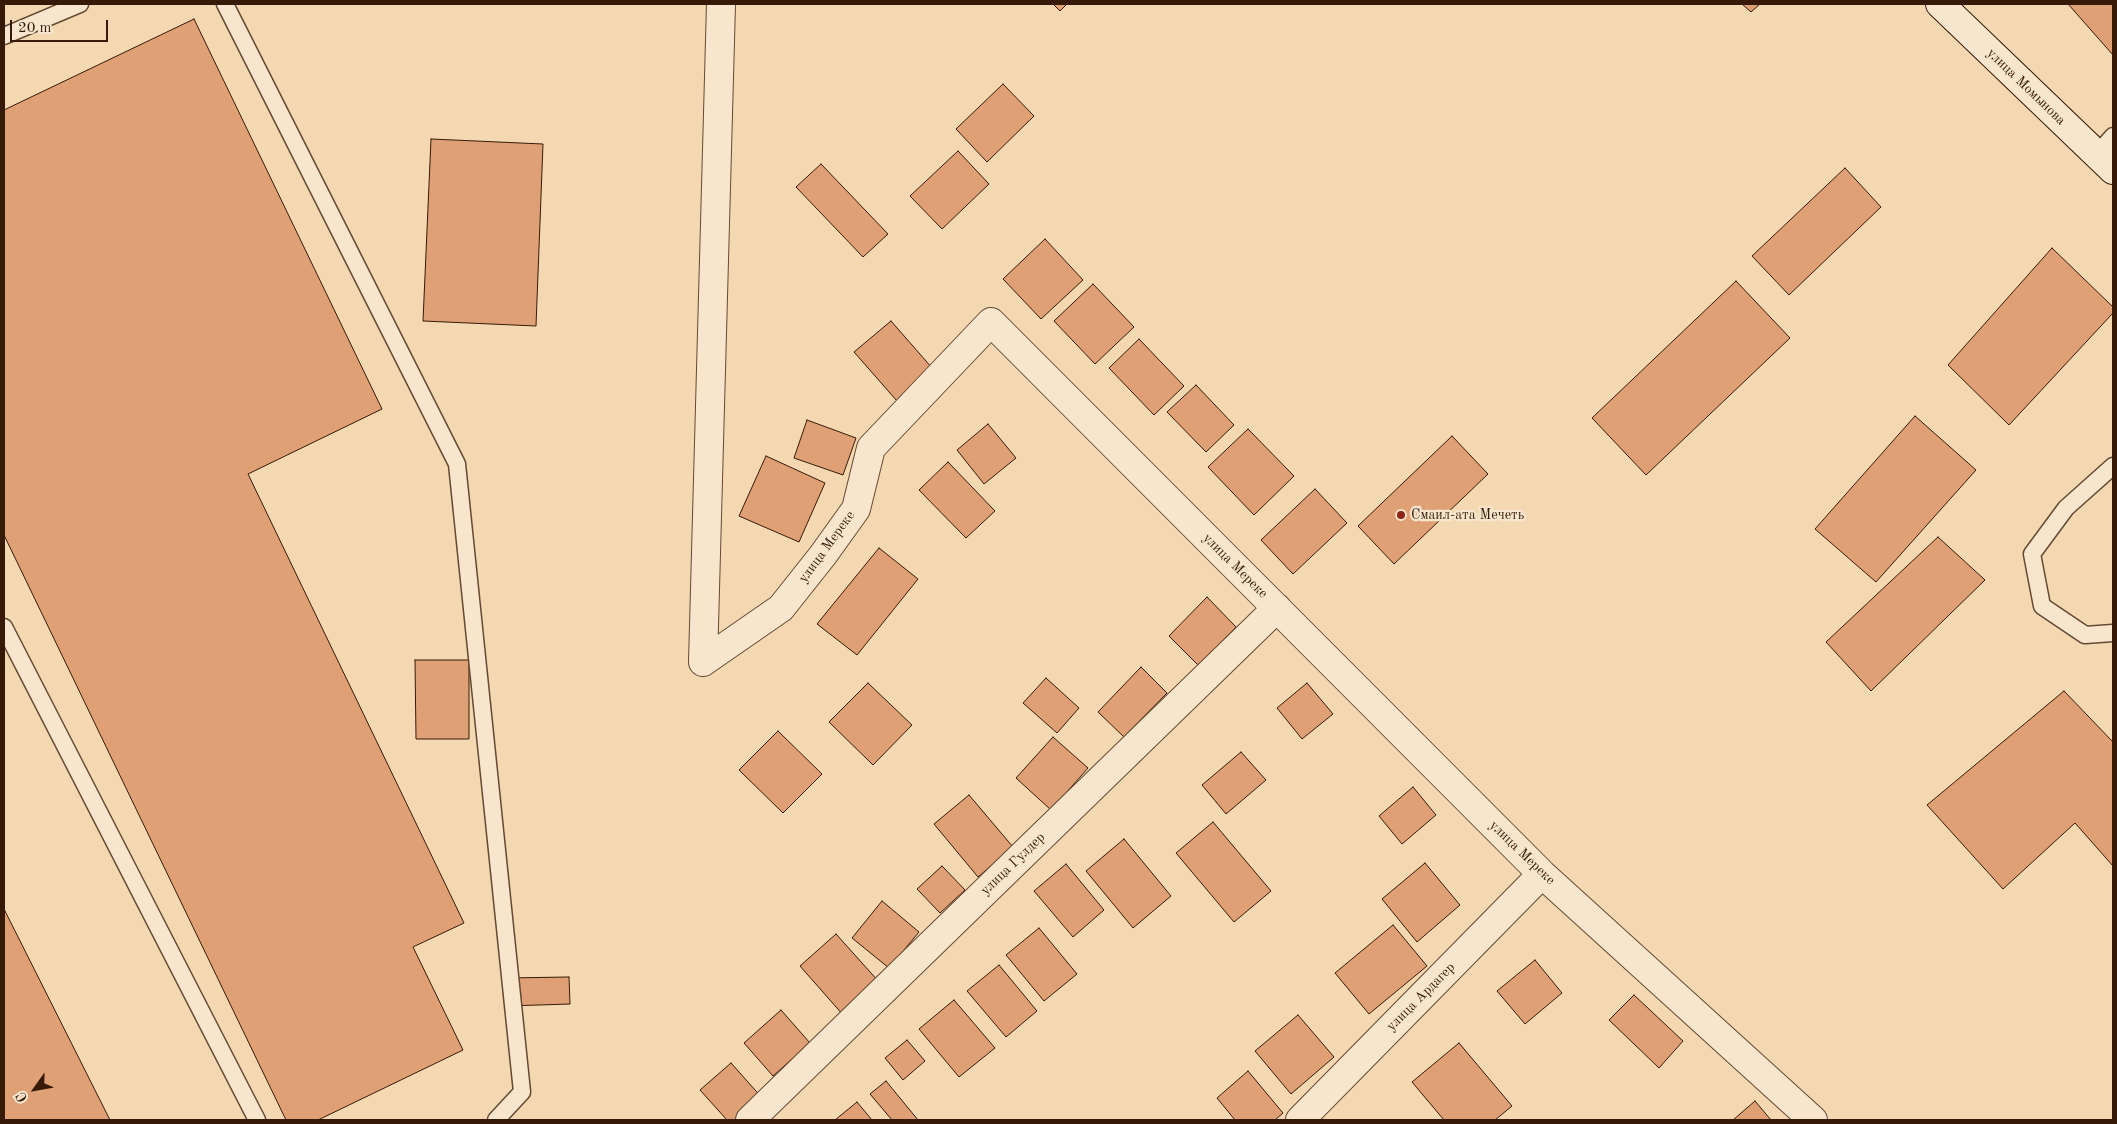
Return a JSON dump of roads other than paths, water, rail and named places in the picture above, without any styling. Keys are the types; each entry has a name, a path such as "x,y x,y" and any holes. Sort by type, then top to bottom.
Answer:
{"street":[{"name":"улица Мереке","path":"721,4 703,662 781,608 823,555 856,508 871,448 991,322 1542,874 1814,1120"},
{"name":"улица Момынова","path":"1940,4 2107,154"},
{"name":"улица Гулдер","path":"750,1120 1277,608"},
{"name":"улица Ардагер","path":"1300,1120 1542,874"}],"lane":[{"path":"4,36 80,4"},
{"path":"225,4 457,464 522,1092 496,1120"},
{"path":"2113,466 2066,508 2032,554 2042,606 2085,635 2113,633"},
{"path":"4,627 257,1120"}],"place":[{"name":"Смаил-ата Мечеть","path":"1401,515"}]}
